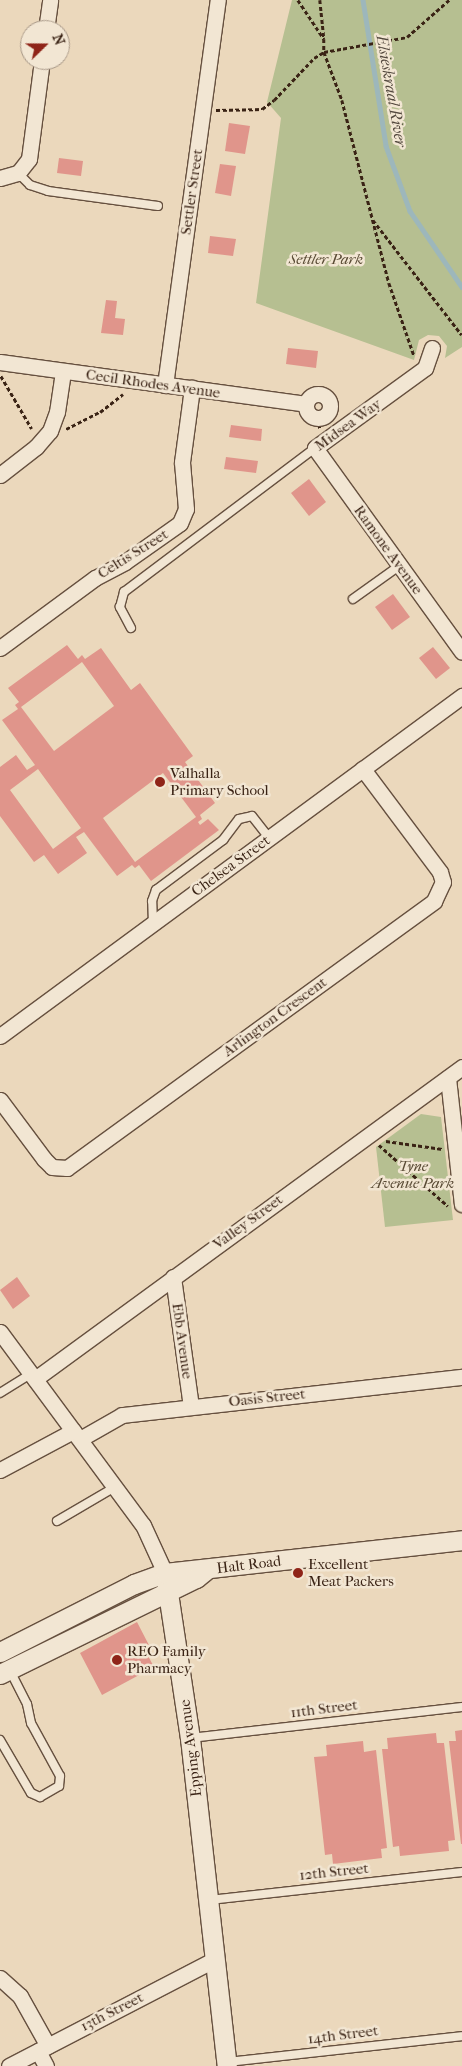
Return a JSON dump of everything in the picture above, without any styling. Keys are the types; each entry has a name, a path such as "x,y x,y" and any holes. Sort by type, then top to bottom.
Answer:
{"street":[{"path":"47,20 50,0"},
{"name":"Settler Street","path":"165,385 218,0"},
{"path":"0,178 18,174 28,159 41,70"},
{"name":"Midsea Way","path":"315,448 425,368 432,348"},
{"name":"Cecil Rhodes Avenue","path":"0,362 306,404"},
{"path":"0,475 43,442 55,420 63,372"},
{"name":"Celtis Street","path":"0,648 95,578 125,562 180,523 186,509 182,462 192,388"},
{"name":"Ramone Avenue","path":"315,448 462,652"},
{"name":"Chelsea Street","path":"0,1036 462,696"},
{"name":"Arlington Crescent","path":"0,1100 44,1159 52,1167 67,1168 434,901 443,882 440,872 362,769"},
{"name":"Valley Street","path":"33,1376 174,1277 462,1066"},
{"path":"448,1078 456,1157 457,1207"},
{"name":"Ebb Avenue","path":"174,1277 191,1406"},
{"name":"Epping Avenue","path":"0,1332 143,1525 168,1582 190,1738 227,2064"},
{"name":"Oasis Street","path":"0,1470 122,1415 462,1377"},
{"name":"Halt Road","path":"0,1652 134,1584 168,1582 206,1570 462,1540"},
{"name":"Halt Road","path":"5,1672 134,1606 168,1582"},
{"name":"13th Street","path":"9,2066 215,1959"},
{"path":"0,1978 20,1996 43,2048 46,2066"}],"lane":[{"path":"18,174 30,185 48,191 158,206"},
{"name":"Midsea Way","path":"130,628 120,607 122,594 315,448"},
{"path":"353,599 399,566"},
{"path":"152,924 152,901 156,890 223,840 239,819 252,816 269,838"},
{"path":"0,1393 33,1376"},
{"path":"57,1521 115,1487"},
{"path":"0,1740 30,1793 40,1796 59,1786 60,1776 31,1723 27,1704 5,1672"},
{"name":"11th Street","path":"190,1738 462,1707"},
{"name":"12th Street","path":"208,1900 462,1872"},
{"name":"14th Street","path":"227,2064 462,2036"}],"path":[{"path":"298,0 324,39"},
{"path":"320,0 324,52 342,100 389,283 417,364"},
{"path":"212,110 267,106 314,58 324,52 400,40 412,34 431,13 449,0"},
{"path":"371,217 400,259 462,336"},
{"path":"0,374 43,442 100,412 139,381"},
{"path":"378,1140 456,1157"},
{"path":"378,1145 457,1207"}],"green space":[{"name":"Settler Park","path":"292,0 462,0 462,347 445,358 447,346 439,336 428,335 419,340 414,360 256,303 281,118 267,102"},
{"name":"Tyne Avenue Park","path":"421,1114 441,1117 453,1220 385,1227 376,1147"}],"building":[{"path":"229,123 250,126 245,154 225,151"},
{"path":"59,158 83,161 81,176 57,173"},
{"path":"220,164 236,166 231,196 215,193"},
{"path":"210,236 236,239 233,256 208,253"},
{"path":"106,300 117,301 115,318 125,319 123,335 101,333"},
{"path":"288,348 318,351 316,368 286,364"},
{"path":"231,425 262,429 261,441 229,437"},
{"path":"226,457 258,461 256,473 224,469"},
{"path":"309,479 326,502 309,516 291,493"},
{"path":"393,594 410,617 392,630 375,607"},
{"path":"67,645 78,659 82,655 85,659 101,648 131,690 140,683 193,756 185,762 215,803 200,815 202,819 198,822 200,825 208,819 219,830 151,881 139,865 135,868 132,865 117,876 84,832 76,837 87,853 58,874 44,855 34,862 0,816 0,767 16,755 27,770 35,765 2,720 18,709 15,705 19,702 8,688","holes":["82,662 114,706 54,751 21,707","38,769 81,828 53,849 10,790","163,773 196,817 135,862 103,818"]},
{"path":"433,647 450,668 436,679 419,658"},
{"path":"17,1277 30,1296 13,1309 0,1290"},
{"name":"REO Family Pharmacy","path":"137,1622 152,1651 147,1654 154,1667 102,1695 80,1653"},
{"path":"462,1730 461,1844 449,1741 456,1741 455,1731"},
{"path":"436,1733 437,1743 444,1743 455,1840 448,1841 449,1851 400,1856 399,1846 393,1847 382,1749 388,1749 387,1738"},
{"path":"363,1741 364,1752 376,1750 387,1848 381,1849 382,1858 333,1864 332,1854 325,1855 314,1757 327,1756 326,1745"}],"waterway":[{"name":"Elsieskraal River","path":"363,0 386,146 410,211 462,287"}],"place":[{"name":"Valhalla Primary School","path":"160,782"},
{"name":"Excellent Meat Packers","path":"298,1573"},
{"name":"REO Family Pharmacy","path":"117,1660"}]}
